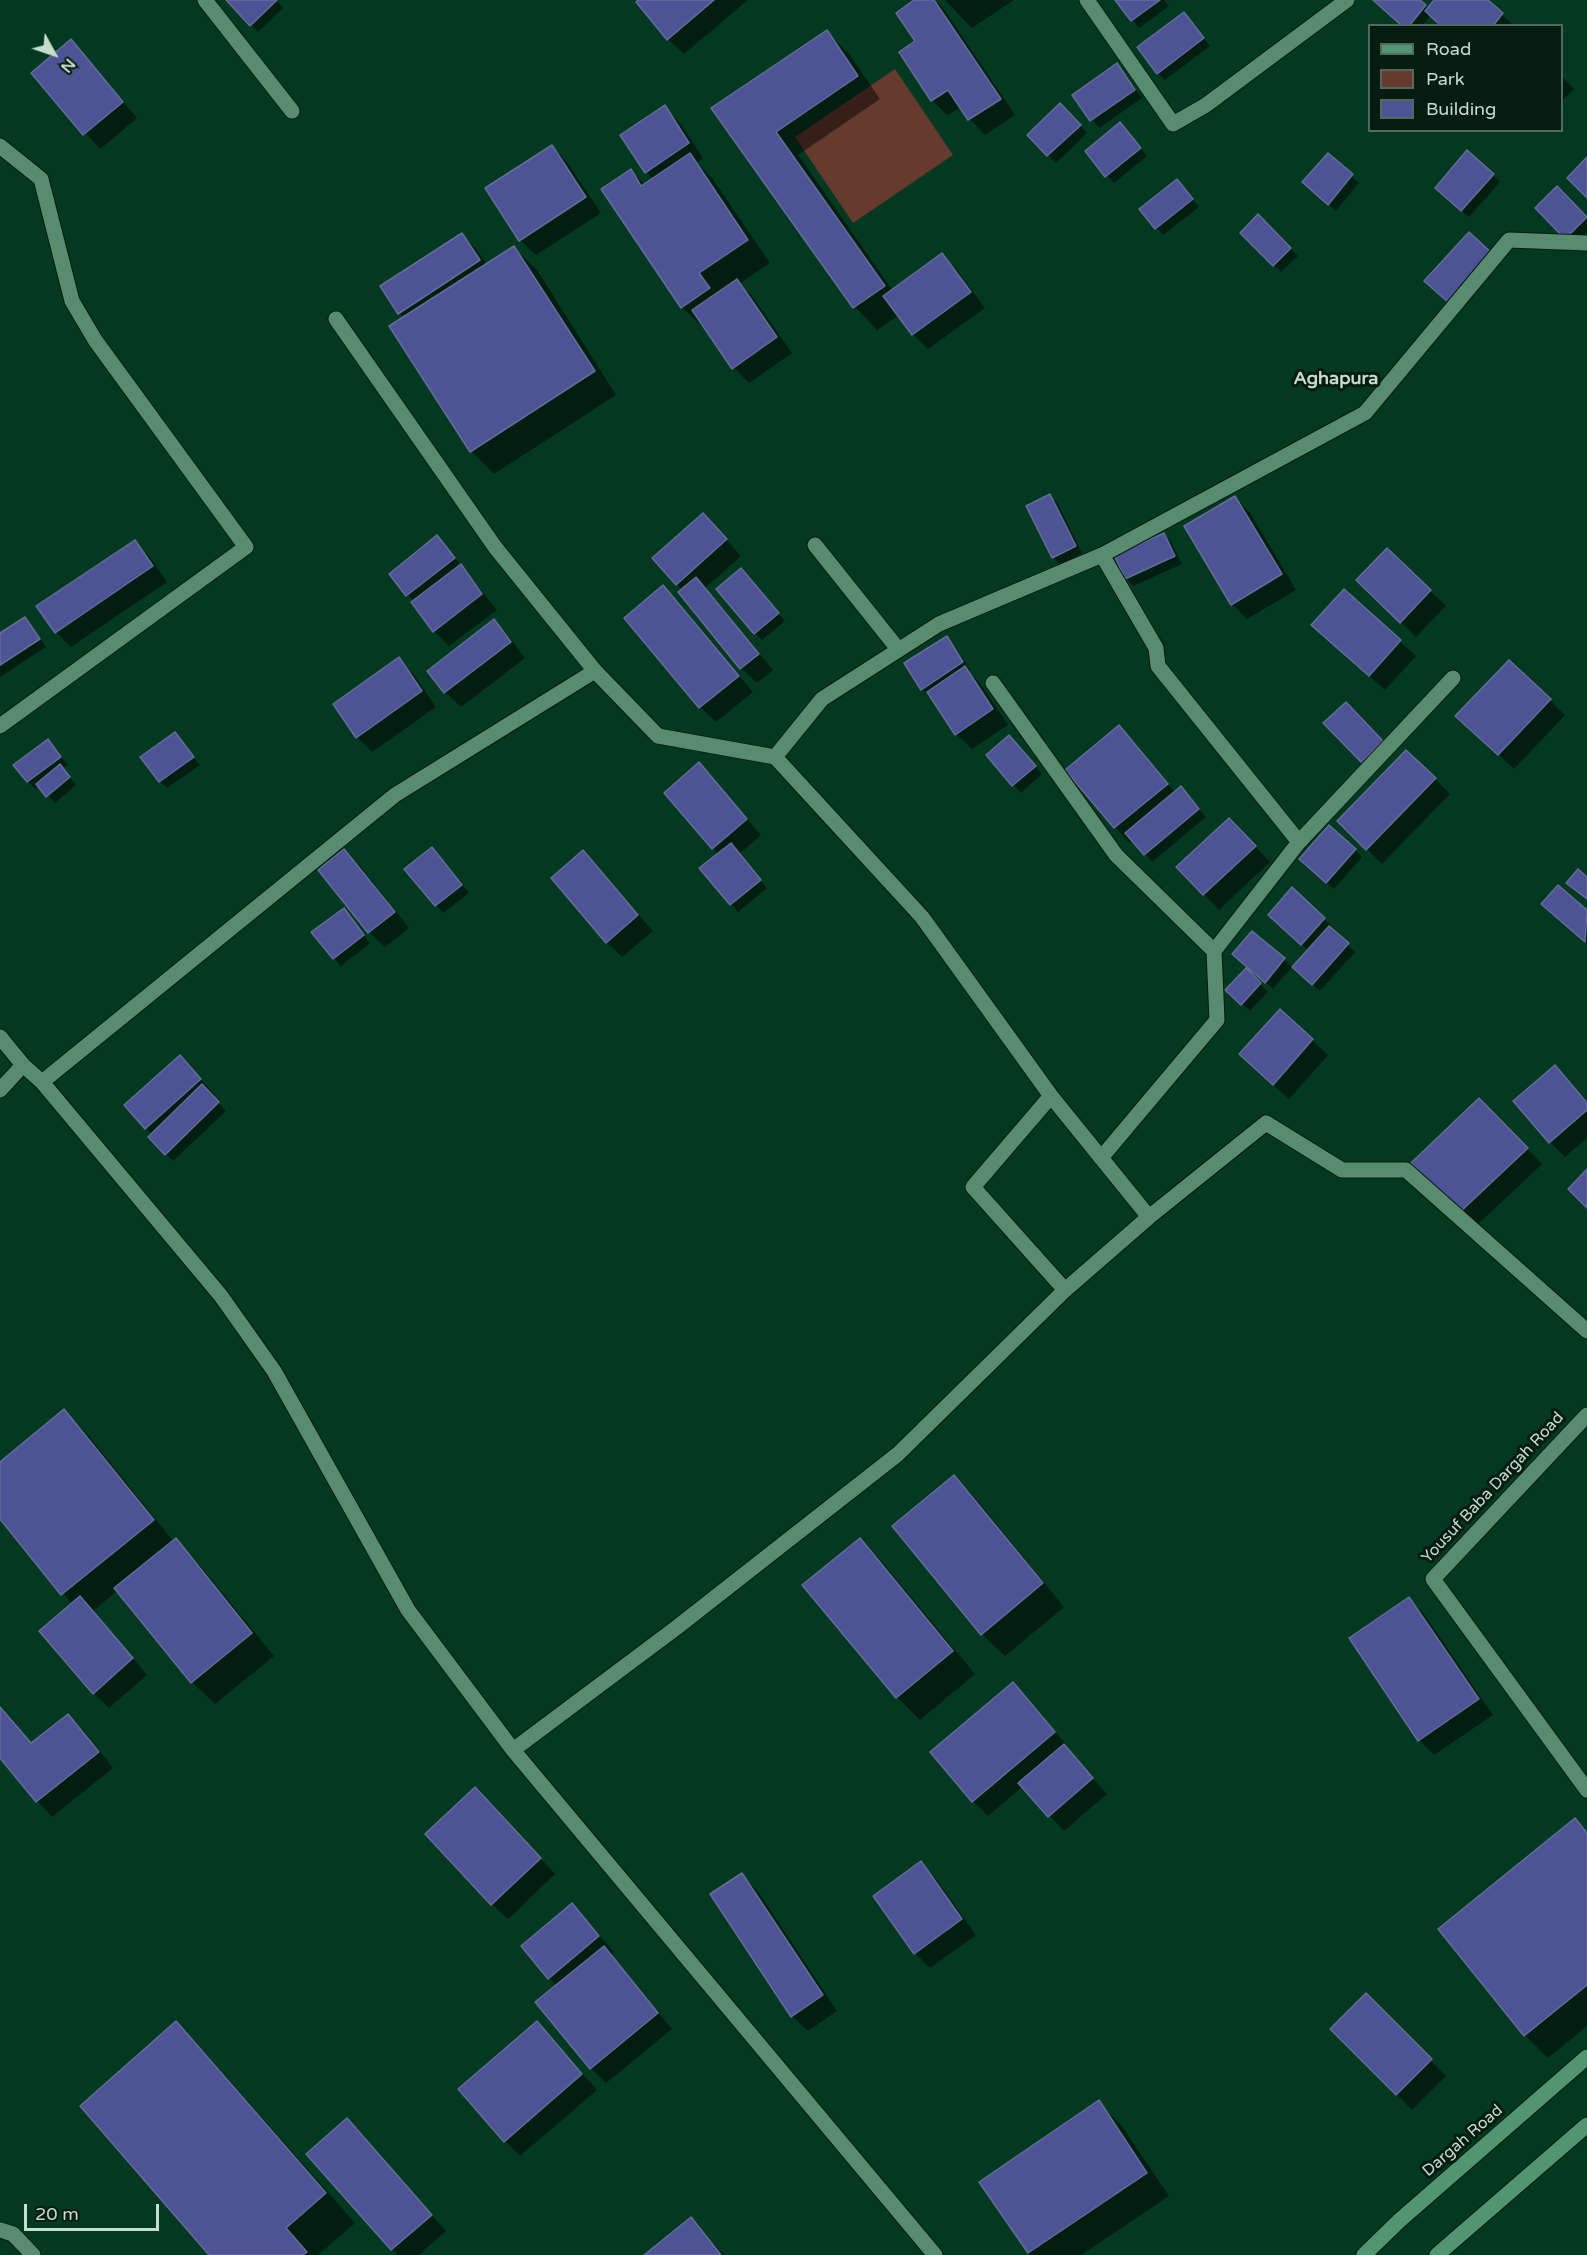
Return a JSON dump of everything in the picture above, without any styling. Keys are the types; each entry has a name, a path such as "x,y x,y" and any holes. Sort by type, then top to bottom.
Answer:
{"main road":[{"name":"Dargah Road","path":"1364,2255 1400,2220 1587,2057"},
{"path":"1437,2255 1587,2125"}],"street":[{"path":"206,0 292,111"},
{"path":"1087,0 1173,124 1206,105 1347,0"},
{"path":"0,146 40,179 72,301 95,340 246,547 0,726"},
{"path":"775,757 822,699 939,624 1102,555 1365,413 1509,240 1587,243"},
{"path":"336,319 495,547 595,671 658,736 775,757 922,917 1052,1096 1149,1217"},
{"path":"815,545 898,649"},
{"path":"1102,555 1156,648 1158,666 1299,842"},
{"path":"42,1082 395,795 595,671"},
{"path":"1101,1158 1217,1020 1214,951 1299,842 1453,678"},
{"path":"993,683 1116,855 1214,951"},
{"path":"0,1037 23,1065 42,1082 228,1305 274,1371 408,1610 513,1750 935,2255"},
{"path":"0,1090 23,1065"},
{"path":"1052,1096 973,1187 1065,1290"},
{"path":"513,1750 676,1628 898,1454 1065,1290 1149,1217 1266,1122 1342,1170 1406,1170 1587,1331"},
{"name":"Yousuf Baba Dargah Road","path":"1587,1415 1432,1579 1587,1790"},
{"path":"0,2230 13,2234 33,2255"}],"green space":[{"path":"895,69 953,155 853,223 795,137"}],"building":[{"path":"226,0 277,0 250,26"},
{"path":"638,0 714,0 667,40 636,2"},
{"path":"914,0 934,0 1001,99 968,120 948,90 931,101 899,52 915,41 896,13"},
{"path":"1115,0 1160,0 1131,21"},
{"path":"1373,0 1420,0 1426,5 1411,24 1400,24"},
{"path":"1434,0 1488,0 1503,13 1495,24 1439,24 1425,11"},
{"path":"1184,12 1204,38 1157,74 1137,47"},
{"path":"827,30 858,76 776,132 885,286 853,308 711,108"},
{"path":"71,39 123,102 83,135 31,73"},
{"path":"1117,63 1135,90 1090,121 1072,95"},
{"path":"1060,103 1081,125 1047,156 1027,135"},
{"path":"665,105 689,143 645,173 620,135"},
{"path":"1120,122 1141,148 1105,177 1085,151"},
{"path":"552,145 586,197 519,241 485,188"},
{"path":"1467,150 1494,174 1461,211 1435,188"},
{"path":"690,153 748,240 699,273 710,288 681,308 601,189 631,169 641,186"},
{"path":"1328,153 1353,174 1328,205 1302,182"},
{"path":"1587,157 1587,198 1567,178"},
{"path":"1177,179 1193,199 1155,229 1139,209"},
{"path":"1557,186 1587,217 1565,239 1535,208"},
{"path":"1258,214 1291,248 1273,266 1240,233"},
{"path":"1469,232 1494,255 1449,303 1424,281"},
{"path":"462,233 480,260 398,314 380,286"},
{"path":"514,246 595,371 470,452 389,326"},
{"path":"942,253 971,292 912,335 883,296"},
{"path":"737,279 777,337 732,369 692,310"},
{"path":"1050,494 1076,546 1052,558 1026,506"},
{"path":"1235,496 1282,574 1231,605 1184,526"},
{"path":"703,513 727,539 676,585 652,558"},
{"path":"1164,533 1175,556 1125,579 1114,555"},
{"path":"437,535 455,558 406,596 389,574"},
{"path":"135,540 153,566 55,633 36,606"},
{"path":"1387,548 1431,590 1400,623 1356,580"},
{"path":"461,564 482,594 433,632 411,602"},
{"path":"741,568 779,613 754,634 716,589"},
{"path":"696,577 759,654 740,669 678,592"},
{"path":"663,585 739,676 699,708 624,618"},
{"path":"1344,589 1401,640 1369,676 1311,625"},
{"path":"25,617 40,639 0,665 0,633"},
{"path":"494,619 511,642 444,693 427,671"},
{"path":"947,636 963,662 921,690 904,663"},
{"path":"399,657 422,691 356,738 333,704"},
{"path":"1509,660 1551,699 1498,755 1455,716"},
{"path":"965,666 993,709 955,735 927,692"},
{"path":"1346,702 1383,741 1361,762 1323,723"},
{"path":"1119,725 1168,784 1114,828 1065,770"},
{"path":"175,732 194,757 159,782 140,757"},
{"path":"1009,735 1036,766 1012,786 986,755"},
{"path":"48,739 61,757 27,782 13,765"},
{"path":"1406,750 1436,778 1366,850 1337,821"},
{"path":"699,762 747,819 712,849 664,793"},
{"path":"60,764 70,777 46,797 36,784"},
{"path":"1181,786 1199,809 1144,855 1125,833"},
{"path":"1229,818 1256,846 1203,895 1176,867"},
{"path":"1329,825 1356,849 1326,883 1299,859"},
{"path":"731,843 761,880 730,905 699,868"},
{"path":"432,847 462,885 435,906 404,869"},
{"path":"344,849 395,912 368,933 318,870"},
{"path":"583,850 638,915 606,943 551,878"},
{"path":"1578,869 1587,877 1587,899 1566,883"},
{"path":"1558,885 1587,910 1585,942 1541,904"},
{"path":"1292,887 1325,918 1301,945 1268,915"},
{"path":"344,908 364,935 333,959 311,932"},
{"path":"1329,926 1349,943 1312,985 1292,967"},
{"path":"1252,931 1285,958 1265,983 1232,954"},
{"path":"1246,968 1261,983 1241,1005 1225,990"},
{"path":"1280,1009 1313,1039 1273,1085 1239,1054"},
{"path":"180,1055 201,1079 145,1129 124,1105"},
{"path":"1555,1065 1587,1103 1587,1110 1549,1143 1513,1101"},
{"path":"202,1084 219,1102 165,1155 148,1137"},
{"path":"1479,1098 1528,1148 1459,1213 1411,1163"},
{"path":"1587,1169 1587,1208 1568,1189"},
{"path":"64,1409 154,1520 61,1595 0,1519 0,1462"},
{"path":"954,1475 1043,1583 981,1635 892,1526"},
{"path":"176,1538 252,1633 191,1683 114,1588"},
{"path":"860,1538 953,1651 896,1698 802,1585"},
{"path":"80,1596 133,1658 93,1694 39,1631"},
{"path":"1409,1597 1479,1699 1418,1741 1349,1638"},
{"path":"1013,1682 1055,1732 972,1802 930,1752"},
{"path":"0,1707 31,1743 68,1714 99,1752 36,1802 0,1758"},
{"path":"1064,1744 1093,1778 1048,1817 1018,1783"},
{"path":"475,1787 541,1858 491,1905 425,1834"},
{"path":"1575,1818 1587,1833 1587,1985 1524,2036 1438,1929"},
{"path":"921,1861 962,1919 914,1954 873,1896"},
{"path":"742,1873 823,1995 791,2017 710,1894"},
{"path":"572,1903 599,1936 548,1979 521,1946"},
{"path":"604,1946 658,2013 590,2069 535,2002"},
{"path":"1366,1993 1432,2059 1396,2095 1330,2029"},
{"path":"176,2021 326,2193 286,2228 307,2252 303,2255 209,2255 80,2106"},
{"path":"537,2021 582,2074 504,2142 458,2089"},
{"path":"1099,2100 1147,2173 1028,2253 979,2182"},
{"path":"347,2118 432,2215 391,2250 306,2154"},
{"path":"691,2217 721,2255 644,2255"}],"district":[{"name":"Aghapura","path":"1336,379"}]}
